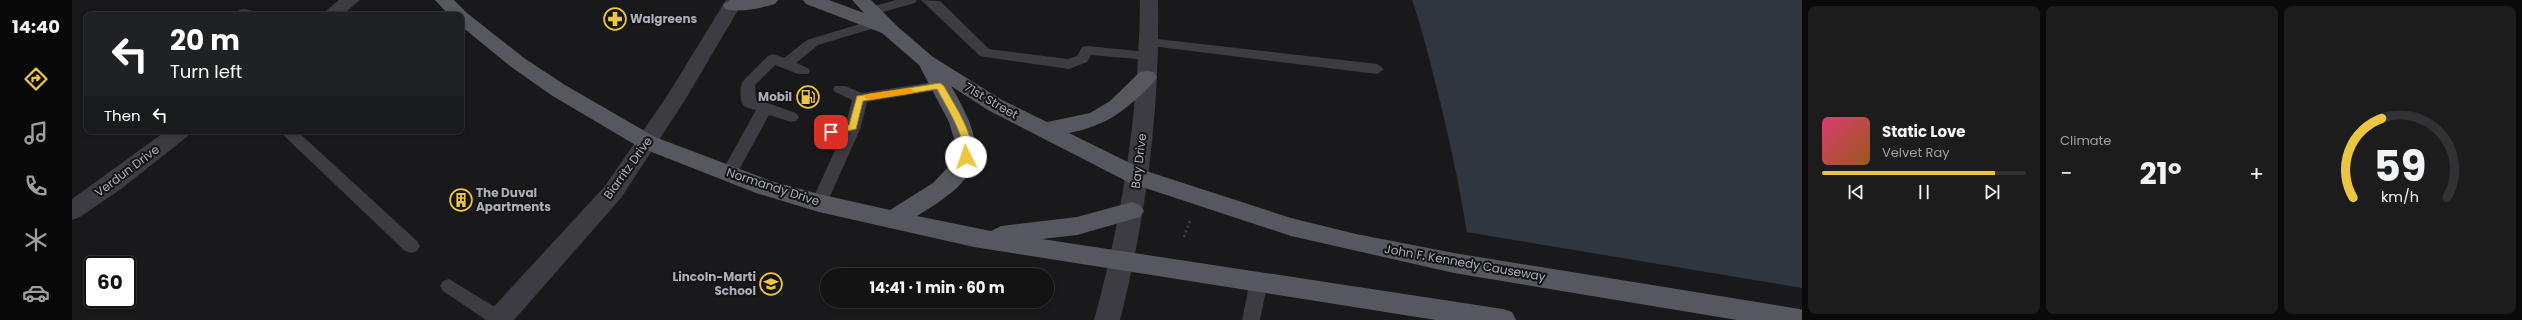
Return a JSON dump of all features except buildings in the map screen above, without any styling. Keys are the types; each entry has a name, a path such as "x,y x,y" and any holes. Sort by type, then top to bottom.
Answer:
{"main road":[{"name":"Normandy Drive","path":"444,0 456,12"},
{"path":"734,3 769,0"},
{"name":"71st Street","path":"812,0 874,16 926,61 995,105 1138,177"},
{"name":"Normandy Drive","path":"464,19 517,62 558,90 647,142 729,173 819,203 891,221 974,238 1123,260"},
{"path":"891,221 945,186 958,172 966,157 967,142 962,127 926,61"},
{"path":"1043,130 1080,123 1103,116 1113,109 1147,77"},
{"name":"John F. Kennedy Causeway","path":"1138,177 1198,198 1292,227 1356,243 1454,263 1800,320"},
{"path":"974,238 1077,226 1132,211"},
{"path":"1123,260 1503,320"}],"street":[{"path":"334,12 351,0"},
{"name":"Bay Drive","path":"1107,320 1123,260 1138,177 1147,77 1150,0"},
{"name":"Biarritz Drive","path":"498,320 613,192 647,142 734,3"},
{"name":"Verdun Drive","path":"72,211 113,183 176,134"}],"lane":[{"path":"785,64 815,42 910,0"},
{"path":"928,0 935,4 985,53 1069,64 1082,59 1087,50 1148,49 1377,69"},
{"path":"791,118 749,102 748,84 773,59 803,71"},
{"path":"840,89 860,98 940,86"},
{"path":"819,203 853,127 860,98"},
{"path":"729,173 765,108"},
{"path":"831,132 853,127"},
{"path":"290,134 411,246"},
{"path":"1251,320 1259,281"},
{"path":"449,286 498,320"}],"path":[{"path":"1184,238 1191,217"}],"shaded area":[{"path":"1412,0 1802,0 1802,320 1480,320 1472,263 1457,178 1438,93 1420,23"}],"pier":[{"path":"1466,232 1802,288 1802,320 1478,320"}],"slow traffic":[{"path":"868,97 910,91"}],"place":[{"name":"Walgreens","path":"615,19"},
{"name":"Mobil","path":"808,97"},
{"name":"The Duval Apartments","path":"461,200"},
{"name":"Lincoln-Marti School","path":"771,284"}],"route":[{"path":"831,132 853,127 860,98 940,86 962,127 967,142 966,157"}]}
